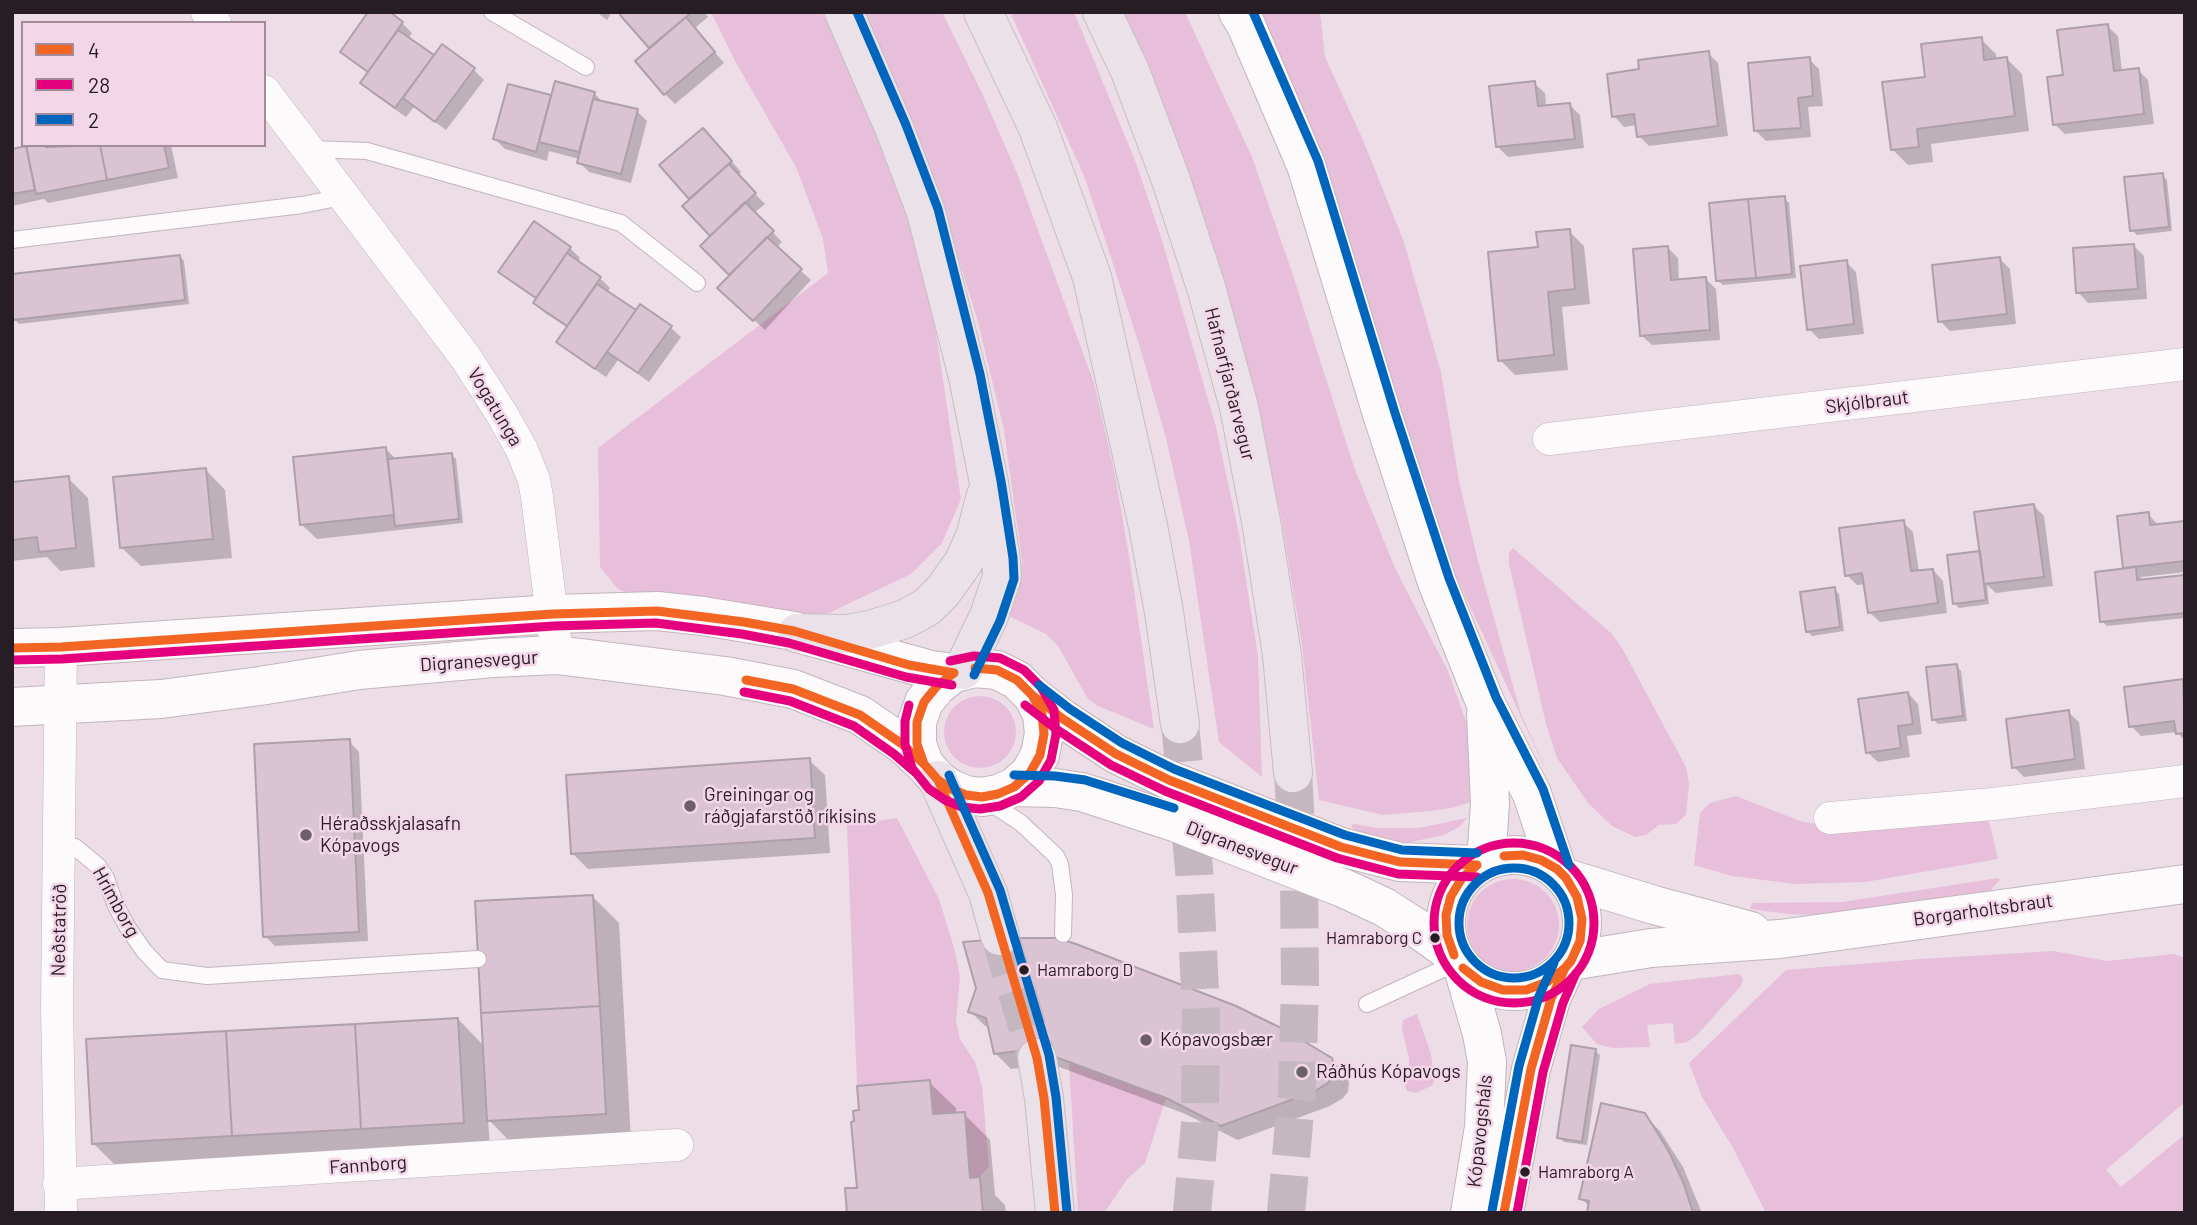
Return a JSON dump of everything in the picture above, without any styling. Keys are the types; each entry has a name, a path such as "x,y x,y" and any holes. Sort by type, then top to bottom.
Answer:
{"main road":[{"path":"844,12 895,130 926,212 968,377 989,483 1002,577 989,616 958,672"},
{"path":"983,12 1038,128 1093,277 1148,526 1180,724"},
{"name":"Hafnarfjarðarvegur","path":"1102,12 1129,71 1171,180 1206,288 1239,407 1261,521 1282,655 1293,773"},
{"path":"797,633 848,634 873,629 905,619 926,607 943,591 963,563 979,527 989,483"},
{"path":"931,772 988,893 1000,936"},
{"path":"1042,1058 1055,1213"}],"street":[{"path":"1238,12 1306,165 1437,582 1485,702 1532,794 1561,874 1577,897 1582,919 1580,941 1568,964 1547,982 1526,990 1503,990 1481,982 1458,962 1447,935 1446,915 1451,896 1462,878 1482,863 1504,856 1523,855 1541,860 1561,874"},
{"name":"Vogatunga","path":"266,94 466,358 522,450 534,480 553,614 556,656"},
{"name":"Skjólbraut","path":"1549,439 2185,364"},
{"path":"12,648 553,614 657,611 794,631 909,665 958,672"},
{"name":"Neðstatröð","path":"60,1198 57,1007 61,647"},
{"name":"Digranesvegur","path":"12,707 173,697 260,687 359,670 493,658 556,656 713,675 793,689 860,715 902,744 931,772"},
{"path":"975,668 997,670 1017,680 1032,695 1042,714 1044,734 1040,755 1030,773 998,792 966,795 951,789 931,772 917,744 917,722 923,702 937,686 958,672 975,668"},
{"name":"Digranesvegur","path":"1032,695 1116,754 1169,780 1342,847 1400,862 1482,863"},
{"path":"1482,863 1490,804 1485,702"},
{"path":"1830,818 1993,804 2185,781"},
{"name":"Digranesvegur","path":"998,792 1055,788 1082,792 1177,823 1343,888 1384,907 1417,928 1458,962"},
{"name":"Borgarholtsbraut","path":"1561,874 1654,905 1780,939"},
{"name":"Borgarholtsbraut","path":"1568,964 1651,948 1780,939 2185,884"},
{"name":"Kópavogsháls","path":"1458,962 1482,1034 1487,1062 1484,1127 1470,1213"},
{"name":"Kópavogsháls","path":"1504,1213 1538,1037 1568,964"},
{"name":"Fannborg","path":"60,1198 677,1145"}],"lane":[{"path":"492,12 586,67"},
{"path":"307,149 367,151 621,223 696,283"},
{"path":"12,240 302,205 342,197"},
{"path":"998,792 1021,823 1060,864 1065,895 1063,934"},
{"name":"Hrímborg","path":"60,842 75,847 98,866 128,928 162,970 207,976 478,959"},
{"path":"1367,1004 1458,962"}],"shaded area":[{"path":"711,12 822,12 864,97 909,210 933,314 961,499 942,543 911,574 829,613 793,616 646,602 618,589 600,567 598,448 828,273 823,239 796,167 734,59"},
{"path":"862,12 942,12 1017,173 1094,383 1115,475 1154,729 1098,706 1088,699 1058,646 1046,634 1009,616 1021,583 1022,561 1004,430 978,322 950,231"},
{"path":"1010,12 1074,12 1136,163 1162,240 1216,427 1239,534 1258,657 1262,777 1219,742 1189,541 1166,438 1139,344 1085,178"},
{"path":"1119,12 1185,12 1252,157 1354,467 1395,568 1448,671 1468,727 1472,802 1451,808 1383,815 1319,800 1302,645 1281,517 1259,418"},
{"path":"1260,12 1320,12 1325,57 1363,140 1404,242 1441,372 1459,481 1478,561 1520,711 1549,777 1427,514"},
{"path":"1513,548 1612,634 1622,648 1686,767 1689,784 1686,815 1676,824 1659,825 1646,835 1635,837 1612,826 1588,803 1557,758 1546,724 1509,564 1509,553"},
{"path":"980,696 1000,702 1010,712 1016,732 1010,752 1000,762 980,768 960,762 950,752 944,732 950,712 960,702"},
{"path":"1736,796 1800,821 1823,825 1982,812 1990,825 1998,859 1865,882 1796,884 1732,876 1694,865 1700,813 1710,803"},
{"path":"897,818 939,899 955,951 960,977 956,1021 960,1039 975,1062 982,1086 989,1166 980,1177 970,1178 965,1112 933,1114 930,1080 857,1086 847,825"},
{"path":"1467,818 1459,827 1444,835 1406,843 1386,841 1351,827 1353,824 1379,828 1418,828"},
{"path":"1998,878 2000,880 1985,896 1839,916 1750,909 1752,903 1842,902"},
{"path":"1513,879 1531,882 1546,892 1556,907 1559,925 1556,943 1546,958 1531,968 1513,971 1495,968 1480,958 1470,943 1467,925 1470,907 1480,892 1495,882"},
{"path":"2053,951 2107,961 2174,954 2185,958 2185,1102 2106,1170 2121,1187 2185,1134 2185,1213 1766,1213 1733,1148 1702,1097 1689,1063 1786,970"},
{"path":"1739,974 1743,978 1741,986 1696,1036 1687,1042 1675,1044 1673,1023 1647,1025 1650,1047 1612,1048 1597,1044 1582,1027 1599,1009 1650,984"},
{"path":"1417,1014 1431,1054 1434,1078 1433,1085 1416,1093 1407,1091 1405,1086 1409,1074 1409,1059 1402,1028 1403,1020"},
{"path":"1069,1063 1166,1098 1145,1163 1128,1178 1104,1213 1078,1213"}],"building":[{"path":"368,12 390,12 403,22 368,72 340,52"},
{"path":"624,12 692,12 649,48 620,15"},
{"path":"686,17 715,52 664,95 635,61"},
{"path":"2108,24 2114,71 2139,68 2144,114 2053,125 2047,77 2063,75 2057,30"},
{"path":"398,30 434,55 395,108 360,83"},
{"path":"1982,37 1984,60 2007,57 2015,116 1917,129 1919,147 1891,150 1882,82 1925,77 1921,44"},
{"path":"442,44 475,68 435,122 403,98"},
{"path":"1709,51 1718,126 1637,137 1634,114 1612,117 1607,74 1639,69 1638,60"},
{"path":"1810,57 1813,96 1798,98 1801,128 1754,131 1748,63"},
{"path":"555,81 595,92 579,152 539,142"},
{"path":"1535,81 1538,106 1570,103 1575,139 1496,147 1489,86"},
{"path":"508,84 551,95 536,152 493,139"},
{"path":"593,99 638,109 621,174 577,163"},
{"path":"703,128 732,161 689,199 659,165"},
{"path":"26,147 100,147 107,180 36,194"},
{"path":"26,147 35,190 12,194 12,149"},
{"path":"100,147 164,147 169,168 107,180"},
{"path":"729,164 756,193 710,236 682,206"},
{"path":"2163,173 2169,227 2130,231 2124,177"},
{"path":"1785,196 1792,274 1756,278 1748,199"},
{"path":"1748,199 1756,278 1716,281 1709,203"},
{"path":"745,202 774,231 729,275 700,246"},
{"path":"534,221 571,247 536,298 498,272"},
{"path":"1570,229 1575,289 1548,292 1554,355 1498,361 1488,252 1538,247 1536,232"},
{"path":"767,237 802,269 753,321 717,288"},
{"path":"2134,244 2138,289 2076,293 2073,248"},
{"path":"1668,246 1671,280 1706,277 1710,330 1640,336 1633,249"},
{"path":"567,253 601,277 567,326 533,303"},
{"path":"180,255 185,300 13,320 12,274"},
{"path":"2000,257 2007,314 1938,322 1932,265"},
{"path":"1847,260 1854,324 1807,330 1800,266"},
{"path":"597,284 636,310 595,369 556,342"},
{"path":"640,304 672,326 638,373 607,352"},
{"path":"386,447 394,515 300,525 293,457"},
{"path":"452,453 459,519 395,526 388,459"},
{"path":"206,468 213,539 120,548 113,477"},
{"path":"69,476 76,548 39,552 37,537 12,540 12,482"},
{"path":"2034,504 2044,577 1984,584 1974,512"},
{"path":"2149,512 2150,525 2185,521 2185,561 2123,568 2117,516"},
{"path":"1904,520 1911,571 1933,569 1938,603 1868,613 1862,573 1845,576 1839,528"},
{"path":"1980,551 1986,600 1953,604 1947,555"},
{"path":"2136,567 2137,580 2185,575 2185,613 2100,622 2095,572"},
{"path":"1835,587 1840,627 1806,632 1800,592"},
{"path":"1957,664 1963,716 1932,720 1926,667"},
{"path":"2183,679 2185,733 2176,734 2174,721 2129,727 2124,687"},
{"path":"1908,692 1913,724 1898,726 1901,748 1866,753 1858,699"},
{"path":"2069,710 2075,759 2012,768 2006,719"},
{"name":"Héraðsskjalasafn Kópavogs","path":"350,739 359,932 263,937 254,744"},
{"name":"Greiningar og ráðgjafarstöð ríkisins","path":"810,758 815,838 571,854 566,775"},
{"path":"593,895 600,1006 481,1013 475,901"},
{"name":"Kópavogsbær","path":"1057,938 1236,1006 1285,1030 1332,1058 1335,1067 1333,1077 1315,1091 1221,1126 1166,1098 1034,1049 994,1054 986,1018 968,1012 976,988 963,942"},
{"path":"600,1006 606,1114 487,1121 481,1013"},
{"path":"458,1018 464,1123 361,1129 355,1024"},
{"path":"355,1024 361,1129 232,1136 226,1031"},
{"path":"226,1031 232,1136 92,1144 86,1039"},
{"path":"1571,1045 1596,1049 1582,1142 1557,1138"},
{"path":"930,1080 933,1114 965,1112 970,1178 980,1177 983,1213 847,1213 845,1188 857,1188 851,1122 854,1121 853,1111 859,1110 857,1086"},
{"path":"1601,1103 1645,1113 1668,1150 1684,1184 1693,1213 1587,1213 1589,1201 1579,1199"}],"tunnel":[{"path":"1180,724 1194,869 1201,1010 1200,1123 1192,1213"},
{"path":"1286,1213 1297,1090 1300,984 1299,878 1293,773"},
{"path":"1000,936 1037,1058"}],"transit line":[{"name":"2","path":"857,12 906,125 938,209 980,374 1001,481 1014,579 1000,621 974,675"},
{"name":"2","path":"1253,12 1318,161 1449,578 1496,697 1543,789 1569,865"},
{"name":"4","path":"12,648 553,614 657,611 794,631 909,665 954,673"},
{"name":"28","path":"12,660 62,659 554,626 656,623 789,643 906,677 952,685"},
{"name":"28","path":"909,705 905,721 905,744 912,768 929,789 945,800 962,807 980,809 1000,806 1021,797 1039,781 1051,760 1056,734 1054,710 1041,687 1024,670 1000,658 974,656 950,661"},
{"name":"4","path":"917,722 917,744 924,764 938,780 951,789 982,797 998,794 1014,787 1030,773 1040,755 1044,734 1042,714 1032,695 1017,680 997,670 975,668"},
{"name":"4","path":"917,722 924,702 937,686 954,673"},
{"name":"4","path":"746,680 793,689 860,715 902,744 924,764"},
{"name":"2","path":"1039,685 1122,743 1174,769 1345,835 1402,850 1477,853"},
{"name":"28","path":"744,692 790,701 854,726 916,773"},
{"name":"4","path":"1032,695 1116,754 1169,780 1341,847 1400,862 1477,865"},
{"name":"28","path":"1025,705 1111,765 1165,791 1337,858 1398,874 1477,877"},
{"name":"2","path":"949,775 1000,890 1049,1055 1056,1097 1067,1212"},
{"name":"2","path":"1014,775 1085,780 1174,808"},
{"name":"4","path":"938,780 988,893 1037,1058 1044,1098 1055,1213"},
{"name":"28","path":"1514,843 1545,849 1571,866 1588,892 1594,923 1588,954 1571,980 1545,997 1514,1003 1483,997 1457,980 1440,954 1434,923 1440,892 1457,866 1483,849 1514,843"},
{"name":"4","path":"1463,968 1481,982 1503,990 1526,990 1547,982 1565,968 1580,941 1582,919 1577,897 1566,878 1541,860 1523,855 1504,856"},
{"name":"4","path":"1454,955 1447,935 1446,915 1451,896 1462,878 1477,865"},
{"name":"2","path":"1514,868 1535,872 1553,884 1565,902 1569,923 1565,944 1553,962 1535,974 1514,978 1493,974 1475,962 1463,944 1459,923 1463,902 1475,884 1493,872 1514,868"},
{"name":"2","path":"1492,1211 1519,1066 1539,996 1554,963"},
{"name":"4","path":"1504,1213 1531,1069 1551,999 1565,968"},
{"name":"28","path":"1517,1213 1543,1072 1563,1003 1576,973"}],"place":[{"name":"Greiningar og ráðgjafarstöð ríkisins","path":"690,806"},
{"name":"Héraðsskjalasafn Kópavogs","path":"306,835"},
{"name":"Hamraborg C","path":"1435,938"},
{"name":"Hamraborg D","path":"1024,970"},
{"name":"Kópavogsbær","path":"1146,1040"},
{"name":"Ráðhús Kópavogs","path":"1302,1072"},
{"name":"Hamraborg A","path":"1525,1172"}]}
